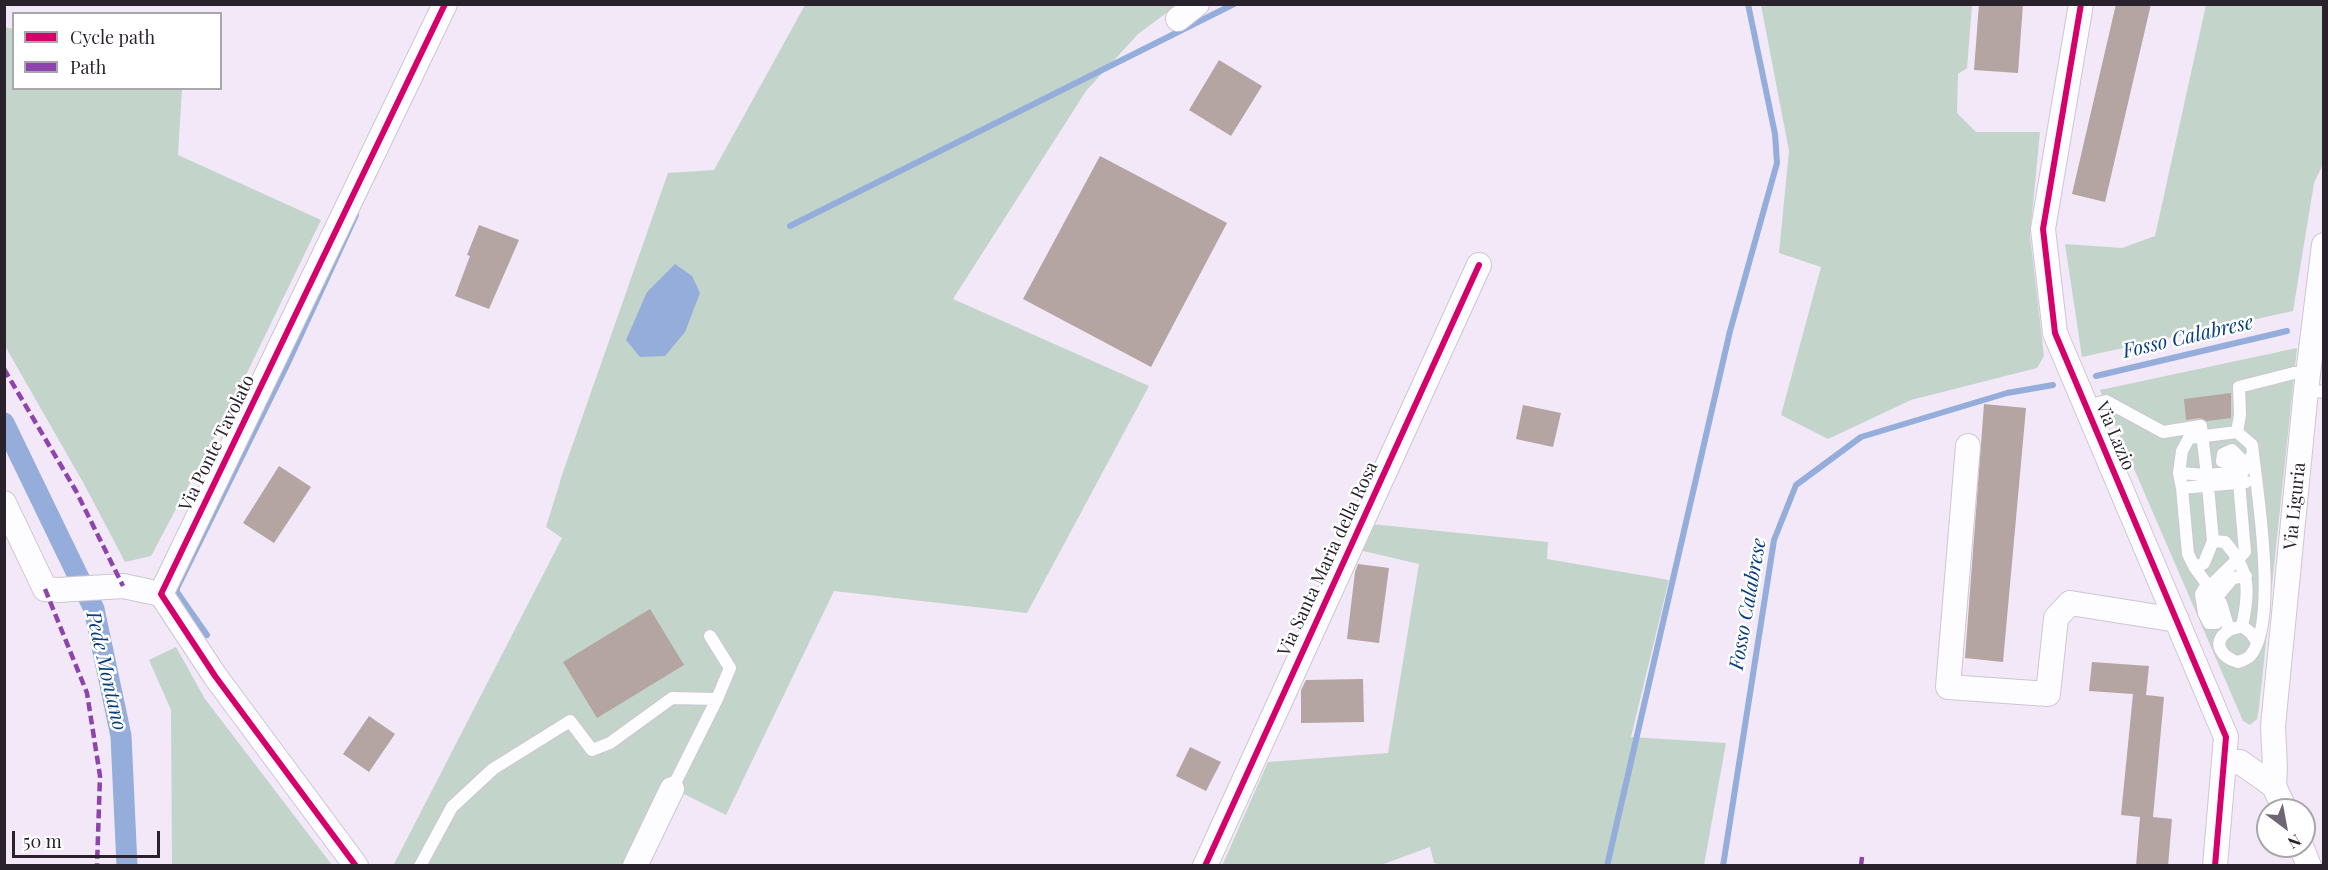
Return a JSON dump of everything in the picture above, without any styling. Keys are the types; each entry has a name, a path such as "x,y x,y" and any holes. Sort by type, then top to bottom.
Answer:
{"street":[{"name":"Via Ponte Tavolato","path":"161,594 445,4"},
{"name":"Via Lazio","path":"2080,4 2043,229 2055,333 2226,737 2232,763 2216,866"},
{"name":"Via Liguria","path":"2275,777 2273,726 2313,384 2324,245"},
{"name":"Via Santa Maria della Rosa","path":"1205,866 1479,265"},
{"path":"1968,446 1948,687 2048,694 2056,618 2070,603 2177,620"},
{"path":"4,503 45,589 123,586 161,594 215,676 357,866"},
{"path":"2232,763 2275,777 2281,798"},
{"path":"635,866 672,789"}],"lane":[{"path":"2236,432 2240,415 2239,387 2295,373 2313,384"},
{"path":"2086,406 2106,401 2163,432 2200,426 2208,480 2212,541 2204,563 2195,568"},
{"path":"2257,642 2251,633 2238,628 2195,568 2188,554 2182,488 2178,473 2182,451 2188,438 2236,432 2252,445 2265,574 2263,619 2257,642 2249,657 2238,662 2225,658 2220,650 2221,639 2238,628 2263,619"},
{"path":"2213,592 2245,552 2240,474 2253,452"},
{"path":"2178,473 2208,480"},
{"path":"2182,488 2240,474 2256,480"},
{"path":"2212,541 2225,542 2238,558 2246,576 2247,601 2238,628"},
{"path":"2213,592 2233,578 2246,576"},
{"path":"672,789 730,668 710,636"},
{"path":"420,866 452,807 493,769 570,721 592,750 610,743 672,698 717,699"}],"green space":[{"path":"2318,4 2324,6 2323,164 2314,183 2293,311 2082,357 2065,244 2122,248 2155,236 2206,5"},
{"path":"805,5 1177,5 1138,34 1086,91 953,299 1149,386 1027,613 834,591 726,815 666,785 627,865 393,866 562,538 546,527 563,472 668,173 714,170"},
{"path":"1761,5 1972,5 1967,68 1958,74 1957,113 1976,132 2040,132 2030,235 2044,356 2037,368 1911,400 1828,439 1781,415 1821,267 1779,253 1789,151"},
{"path":"5,27 12,29 12,90 182,90 178,155 321,220 230,408 151,556 125,562 84,484 5,346"},
{"path":"2297,348 2259,708 2257,719 2250,725 2243,721 2100,390"},
{"path":"1371,524 1548,542 1547,559 1669,580 1631,737 1726,743 1704,865 1444,865 1434,863 1430,847 1381,865 1222,866 1268,762 1388,753 1419,564 1359,550"},
{"path":"176,647 205,699 332,865 172,865 171,710 149,660"}],"water":[{"path":"675,264 692,276 700,293 685,332 665,356 640,357 626,340 647,292"}],"building":[{"path":"1979,4 2023,4 2018,73 1974,70"},
{"path":"2116,4 2151,4 2105,202 2072,194"},
{"path":"1219,60 1262,86 1231,136 1189,110"},
{"path":"1100,156 1227,223 1151,367 1023,299"},
{"path":"479,225 519,240 489,309 455,296"},
{"path":"2231,393 2231,418 2207,421 2200,418 2186,420 2184,399"},
{"path":"1984,404 2026,408 2003,662 1965,658"},
{"path":"1523,405 1561,413 1553,447 1516,439"},
{"path":"279,466 311,487 274,543 243,523"},
{"path":"1358,564 1389,568 1379,643 1347,639 1355,572"},
{"path":"650,609 684,665 597,718 563,662"},
{"path":"2092,662 2149,666 2146,695 2164,697 2153,817 2172,819 2168,866 2136,866 2140,817 2121,815 2133,694 2089,691"},
{"path":"1363,679 1364,722 1301,723 1301,690 1306,680"},
{"path":"369,716 395,734 369,772 343,754"},
{"path":"1190,747 1221,762 1206,791 1176,776"}],"waterway":[{"path":"790,226 1234,4"},
{"path":"1607,866 1730,331 1777,163 1775,134 1748,4"},
{"path":"207,635 177,592 177,588 287,365 356,215"},
{"name":"Fosso Calabrese","path":"2096,376 2287,331"},
{"name":"Fosso Calabrese","path":"1723,866 1774,540 1796,485 1861,437 2007,393 2053,385"},
{"name":"Pede Montano","path":"4,423 94,609 121,736 127,866"}],"marked path":[{"path":"4,369 76,491 123,586"},
{"path":"45,589 87,693 100,776 97,866"},
{"path":"1861,866 1862,857"}],"cycle path":[{"path":"356,866 215,676 161,594 445,4"},
{"path":"2081,4 2043,229 2055,333 2226,737 2215,866"},
{"path":"1205,866 1479,265"}]}
